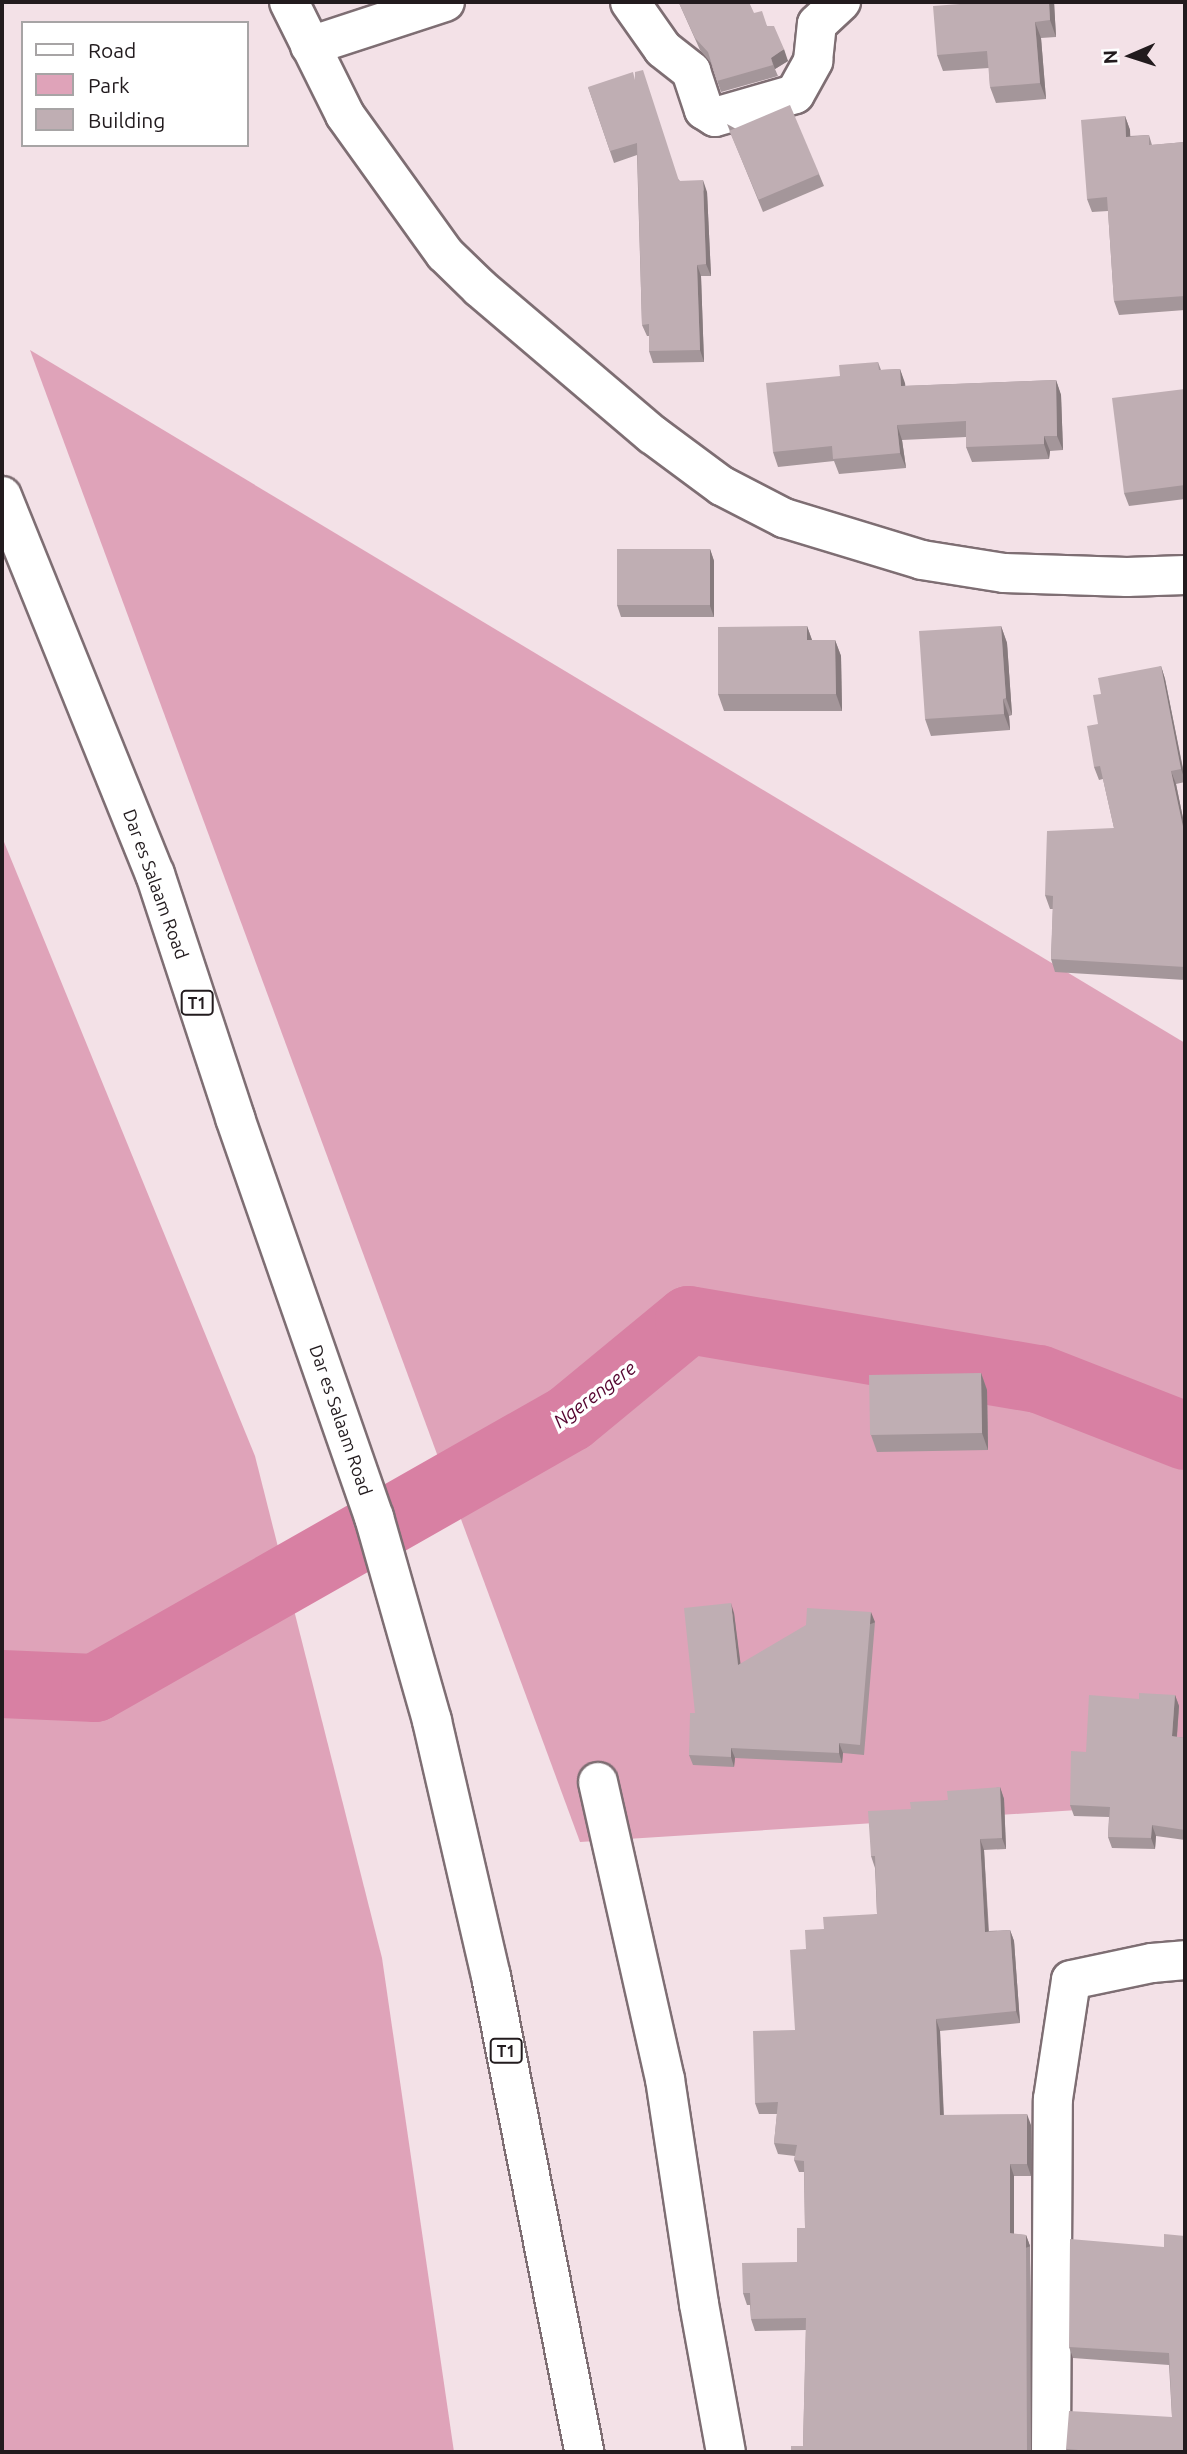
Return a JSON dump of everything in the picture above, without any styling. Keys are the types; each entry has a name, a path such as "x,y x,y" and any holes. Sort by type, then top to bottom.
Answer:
{"main road":[{"path":"289,2 345,115 446,254 480,288 653,435 722,486 784,517 922,560 1004,573 1126,578 1185,575"},
{"path":"310,46 445,2"},
{"path":"630,2 663,49 691,71 705,110 715,117 795,94 813,61 817,24 841,2"},
{"name":"Dar es Salaam Road","path":"2,496 155,874 235,1118 374,1517 414,1654 491,1976 584,2452"},
{"path":"598,1782 664,2079 699,2304 726,2452"},
{"path":"1051,2452 1053,2099 1071,1980 1152,1963 1185,1960"}],"green space":[{"path":"30,350 1185,1043 1185,1803 580,1842"},
{"path":"2,837 255,1456 382,1958 454,2452 2,2452"}],"building":[{"path":"749,2 754,13 762,11 767,26 774,26 784,49 771,58 773,65 717,81 708,52 695,38 679,3"},
{"path":"973,2 1049,2 1050,20 1035,22 1040,83 990,87 987,51 937,55 933,6"},
{"path":"643,70 679,181 703,180 706,264 697,265 700,350 649,351 649,324 642,325 637,143 610,151 588,87 633,72 635,80 635,72"},
{"path":"790,105 819,174 759,200 729,131"},
{"path":"1125,116 1126,137 1149,135 1149,145 1185,142 1185,296 1114,301 1107,197 1087,199 1081,120"},
{"path":"878,362 879,370 900,369 901,386 1056,380 1057,436 1044,436 1044,444 966,447 966,421 897,425 900,453 833,459 832,446 773,452 766,383 840,376 839,365"},
{"path":"1185,389 1185,485 1124,493 1112,398"},
{"path":"617,549 710,549 710,605 617,605"},
{"path":"807,626 807,640 835,640 836,694 718,694 718,627"},
{"path":"1001,626 1006,698 1003,699 1004,714 925,719 919,631"},
{"path":"1161,666 1181,769 1171,771 1185,836 1185,967 1051,959 1053,896 1045,895 1047,831 1114,828 1100,766 1094,767 1087,726 1098,724 1093,695 1101,694 1098,678"},
{"path":"981,1373 982,1433 870,1435 869,1375"},
{"path":"731,1603 738,1665 806,1625 807,1608 871,1612 860,1745 839,1743 839,1753 731,1748 731,1757 689,1755 690,1713 695,1713 684,1608"},
{"path":"1139,1693 1175,1695 1172,1736 1185,1738 1185,1830 1152,1825 1151,1838 1108,1837 1110,1807 1070,1805 1071,1751 1086,1752 1089,1695 1139,1699"},
{"path":"1000,1787 1002,1838 980,1839 985,1932 1010,1930 1016,2011 936,2019 940,2115 1027,2114 1027,2164 1010,2164 1010,2233 1026,2235 1027,2452 791,2452 791,2446 803,2446 806,2318 751,2319 750,2293 743,2293 742,2263 797,2262 797,2228 805,2228 804,2161 794,2160 797,2145 774,2143 778,2102 755,2103 753,2031 795,2030 790,1950 806,1949 805,1930 824,1929 823,1917 877,1914 875,1856 871,1856 868,1811 911,1809 910,1802 948,1800 947,1791"},
{"path":"1164,2234 1185,2236 1185,2452 1066,2449 1069,2411 1172,2417 1169,2353 1069,2347 1070,2239 1164,2247"}],"waterway":[{"name":"Ngerengere","path":"2,1684 95,1688 570,1418 689,1320 1039,1379 1185,1436"}]}
